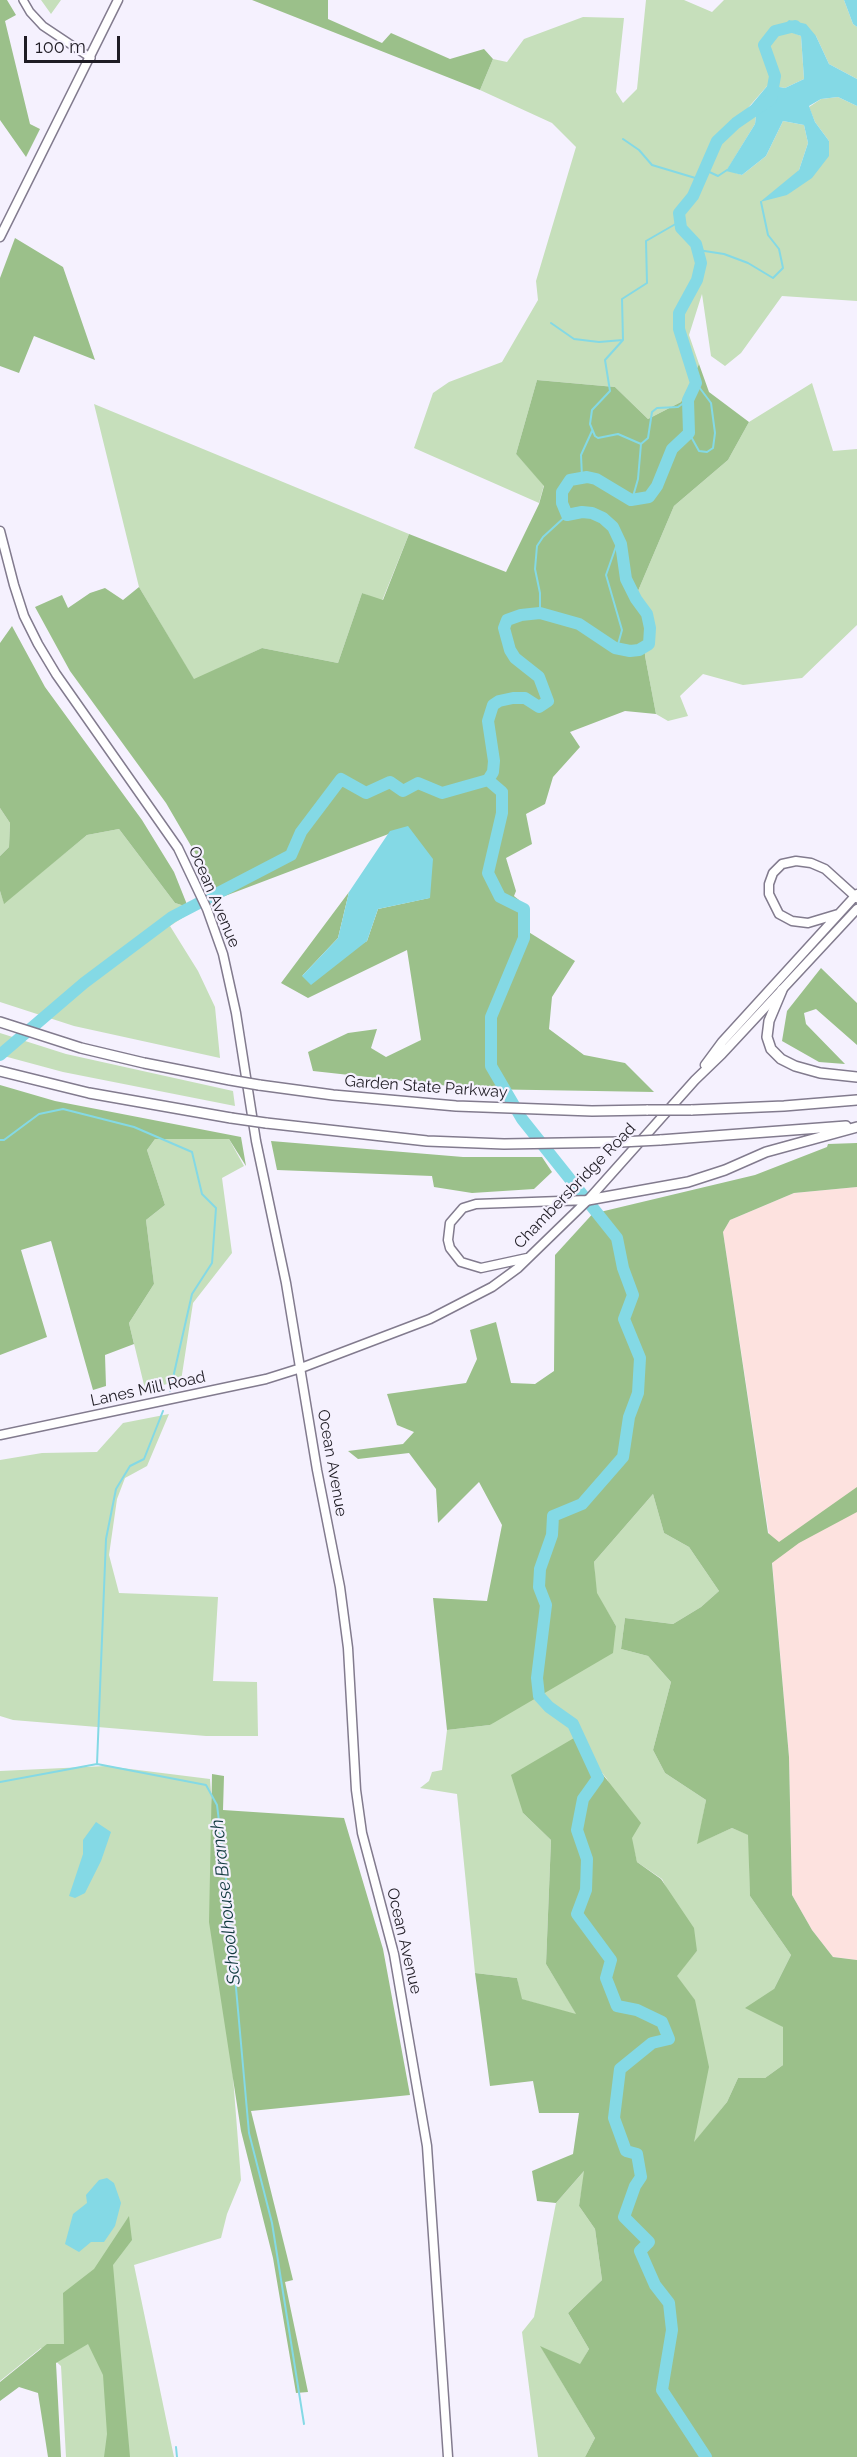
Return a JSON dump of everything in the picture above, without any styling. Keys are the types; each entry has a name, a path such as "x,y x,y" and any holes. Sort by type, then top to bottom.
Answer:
{"highway":[{"path":"782,990 769,1021 767,1037 771,1050 795,1066 820,1073 857,1077"},
{"name":"Garden State Parkway","path":"4,1024 144,1063 259,1085 380,1100 489,1108 648,1110 784,1106 857,1100"},
{"path":"5,1072 89,1093 231,1118 415,1140 519,1144 621,1142 857,1126"},
{"path":"592,1198 688,1182 717,1173 766,1152 857,1126"}],"main road":[{"path":"0,237 118,0"},
{"name":"Ocean Avenue","path":"0,531 24,616 38,644 56,674 178,848 207,909 223,954 236,1013 256,1141 286,1283 343,1608 348,1648 356,1790 362,1833 394,1954 428,2152 448,2457"},
{"path":"838,914 808,923 792,921 779,914 769,894 772,873 782,864 796,861 811,863 825,869 856,896"},
{"name":"Chambersbridge Road","path":"301,1368 440,1316 492,1287 518,1268 592,1198 694,1080 722,1042 856,896"},
{"name":"Chambersbridge Road","path":"694,1080 722,1054 857,909"},
{"path":"527,1258 481,1268 461,1262 450,1248 448,1240 450,1223 463,1208 476,1204 592,1198"},
{"name":"Lanes Mill Road","path":"0,1435 219,1390 301,1368"}],"street":[{"path":"23,0 43,26 91,58"}],"shaded area":[{"path":"857,1187 857,1960 833,1957 812,1930 792,1895 789,1757 771,1548 723,1232 730,1220 794,1193"}],"green space":[{"path":"0,0 7,0 16,15 5,21 30,124 40,129 26,157 0,120"},
{"path":"41,0 61,0 51,14"},
{"path":"252,0 328,0 328,19 382,43 391,33 450,59 484,49 493,59 480,90"},
{"path":"646,0 684,0 712,12 724,0 844,0 853,24 857,27 857,79 829,64 816,36 789,31 801,36 804,79 785,88 768,85 747,109 756,116 755,124 727,170 742,175 766,156 783,121 804,125 808,143 787,195 829,141 815,122 809,107 821,99 838,97 857,106 857,301 782,296 741,353 725,366 711,356 702,294 689,335 699,364 681,402 648,419 615,387 537,380 516,454 544,485 539,503 414,448 433,393 449,382 502,362 538,300 536,281 576,147 552,123 480,90 493,59 507,62 524,39 583,17 624,18 616,92 623,103 637,89"},
{"path":"15,238 63,267 95,360 34,336 19,373 0,366 0,278"},
{"path":"699,364 709,392 749,422 728,460 674,506 638,591 644,625 645,656 656,714 625,711 570,732 580,747 553,777 545,804 526,814 532,844 506,858 516,891 514,896 519,900 527,931 575,961 552,997 549,1029 584,1055 625,1063 654,1092 477,1089 313,1071 308,1052 348,1033 377,1029 371,1048 386,1057 421,1040 407,950 308,998 281,983 349,892 338,938 302,976 367,941 378,909 429,898 407,827 217,899 208,875 166,803 70,671 35,607 62,595 68,608 90,593 105,588 123,600 139,587 194,679 262,648 338,663 362,593 383,600 409,534 506,572 539,504 544,486 516,454 537,380 615,387 648,419 681,402"},
{"path":"812,383 833,451 857,449 857,625 802,678 743,685 703,674 680,696 688,716 668,721 656,714 645,656 644,625 638,591 674,506 728,460 749,422"},
{"path":"94,404 409,534 382,601 362,593 338,663 262,648 194,680 139,587"},
{"path":"12,626 45,687 142,820 174,872 188,907 175,903 119,829 87,835 4,904 0,891 0,856 9,847 10,823 0,808 0,643"},
{"path":"0,808 10,823 9,847 0,856"},
{"path":"119,829 175,903 188,907 190,913 170,926 198,971 215,1007 220,1058 74,1026 0,1002 0,891 4,903 87,835"},
{"path":"821,968 857,1003 857,1045 816,1009 804,1013 806,1024 845,1064 819,1062 782,1041 787,1011"},
{"path":"0,1033 66,1054 233,1091 235,1106 63,1072 0,1055"},
{"path":"0,1085 55,1101 241,1137 246,1166 229,1139 155,1139 147,1150 165,1205 146,1220 154,1284 129,1323 134,1344 105,1355 106,1386 93,1390 51,1241 21,1250 47,1337 0,1355"},
{"path":"155,1139 229,1139 244,1166 222,1178 232,1253 193,1303 181,1381 145,1389 129,1323 154,1284 146,1220 165,1205 147,1150"},
{"path":"271,1141 463,1157 542,1157 552,1172 534,1189 472,1193 434,1187 432,1176 277,1170"},
{"path":"857,1143 857,1187 794,1193 730,1220 723,1232 768,1533 779,1542 857,1487 857,1512 799,1543 772,1563 789,1757 792,1895 812,1930 833,1957 857,1960 857,2457 585,2457 595,2438 540,2346 580,2364 589,2349 568,2313 602,2280 595,2229 579,2206 584,2171 556,2203 537,2201 532,2171 573,2154 579,2113 539,2113 533,2081 490,2086 475,1973 517,1978 522,1999 576,2014 546,1964 551,1840 523,1813 511,1775 574,1738 641,1823 632,1838 637,1862 661,1879 694,1928 697,1951 677,1976 695,2000 709,2067 694,2142 727,2102 738,2078 765,2078 783,2065 783,2027 745,2008 774,1989 791,1955 750,1896 748,1835 732,1828 697,1844 706,1800 665,1773 653,1750 671,1682 648,1656 621,1649 625,1618 673,1624 701,1607 719,1591 689,1547 664,1533 653,1494 594,1562 597,1593 616,1626 613,1653 490,1725 447,1730 433,1598 487,1601 502,1525 479,1482 438,1523 436,1489 409,1453 358,1459 348,1451 403,1444 414,1432 397,1425 387,1394 466,1383 477,1359 470,1330 496,1322 511,1383 535,1384 554,1371 555,1255 597,1209 600,1212 755,1175 827,1147 828,1144"},
{"path":"169,1414 147,1466 125,1478 117,1499 109,1555 119,1593 218,1597 213,1681 257,1682 258,1736 206,1736 13,1720 0,1716 0,1460 42,1453 97,1452 123,1423"},
{"path":"653,1494 664,1533 689,1547 719,1591 701,1607 673,1624 625,1618 621,1649 648,1656 671,1682 653,1750 665,1773 706,1800 698,1843 732,1828 749,1835 750,1896 791,1955 774,1989 783,2027 783,2065 765,2078 738,2078 727,2102 694,2143 695,2001 676,1976 697,1951 662,1879 637,1862 631,1838 607,1779 574,1738 523,1813 551,1840 546,1964 577,2015 521,1999 517,1978 475,1973 457,1794 420,1788 429,1781 432,1772 442,1770 447,1730 490,1725 616,1626 596,1593 594,1562"},
{"path":"106,1766 210,1779 241,2180 227,2214 221,2238 134,2265 174,2457 66,2457 61,2366 41,2348 0,2381 0,1771"},
{"path":"212,1774 224,1776 223,1810 344,1818 383,1949 410,2095 251,2111 293,2280 285,2282 308,2392 296,2393 273,2258 241,2131 209,1922"},
{"path":"585,2170 579,2206 595,2229 602,2280 568,2313 589,2349 580,2365 541,2347 595,2438 585,2457 538,2457 522,2332 534,2317 556,2203"},
{"path":"129,2216 132,2240 113,2265 130,2457 104,2457 107,2434 103,2375 88,2344 56,2363 61,2457 48,2457 38,2393 19,2387 0,2401 0,2382 47,2344 64,2344 63,2293 94,2269"}],"water":[{"path":"844,0 857,0 857,27 853,24"},
{"path":"789,20 806,24 816,36 829,64 857,79 857,106 838,97 821,99 809,106 815,122 829,141 829,156 812,178 787,195 760,202 799,170 808,143 804,125 783,121 766,156 742,175 726,171 755,124 756,116 747,110 768,85 785,88 804,79 801,36 780,29"},
{"path":"408,826 433,859 430,898 378,909 367,941 311,985 302,976 338,938 349,892 390,831"},
{"path":"96,1822 111,1832 101,1861 85,1893 75,1898 69,1896 83,1854 83,1840"},
{"path":"107,2178 114,2183 121,2203 115,2226 104,2242 91,2242 79,2252 65,2244 73,2214 87,2203 86,2195 99,2180"}],"waterway":[{"path":"488,780 493,772 494,761 488,721 493,705 513,698 525,698 539,707 548,701 539,677 515,658 510,650 504,628 507,620 521,615 540,613 579,624 615,648 639,650 649,644 650,628 647,614 626,579 621,544 613,527 603,518 592,513 567,515 562,503 562,492 570,480 587,477 596,479 631,500 649,497 657,486 672,449 689,433 688,400 696,383 679,329 679,313 697,280 701,263 696,244 681,228 679,213 693,196 717,141 736,123 771,99 775,76 764,45 775,31 795,26"},
{"path":"623,139 639,150 652,165 702,180"},
{"path":"705,170 718,176 727,170"},
{"path":"698,250 724,254 748,263 773,278 783,268 779,249 768,235 761,202"},
{"path":"551,323 574,339 599,342 623,340 622,299 647,283 646,241 679,222"},
{"path":"623,340 605,360 610,391 592,410 590,424 598,438 618,434 641,444"},
{"path":"689,433 699,451 707,452 713,448 715,433 711,403 696,383"},
{"path":"632,500 638,479 641,444 648,438 652,412 657,408 678,407 688,400"},
{"path":"582,477 581,455 592,431"},
{"path":"540,613 540,593 535,569 537,546 543,537 567,515"},
{"path":"617,648 622,630 606,575 619,538"},
{"path":"0,1055 84,983 172,917 291,855 301,832 341,779 366,793 390,782 403,791 418,783 442,793 488,780"},
{"path":"488,780 502,792 502,813 488,873 500,897 524,909 524,938 491,1017 491,1066 522,1119 617,1238 623,1268 633,1295 624,1319 640,1358 638,1393 629,1417 623,1457 582,1504 553,1516 552,1535 540,1569 539,1587 546,1605 537,1678 539,1696 549,1707 573,1724 598,1778 583,1799 577,1830 587,1859 586,1890 577,1914 611,1960 606,1978 617,2006 637,2010 662,2022 669,2039 652,2043 620,2069 614,2118 626,2151 637,2154 641,2177 635,2186 624,2217 649,2242 640,2251 655,2285 669,2303 672,2330 662,2390 706,2457"},
{"name":"Schoolhouse Branch","path":"0,1140 4,1140 39,1114 63,1109 134,1127 192,1152 202,1194 216,1208 212,1263 192,1294 170,1391"},
{"name":"Schoolhouse Branch","path":"163,1411 144,1459 130,1466 116,1489 106,1539 97,1764 206,1785 217,1805 227,1887 249,2133 272,2223 304,2424"},
{"path":"0,1782 97,1764"},
{"path":"176,2447 177,2457"}]}
